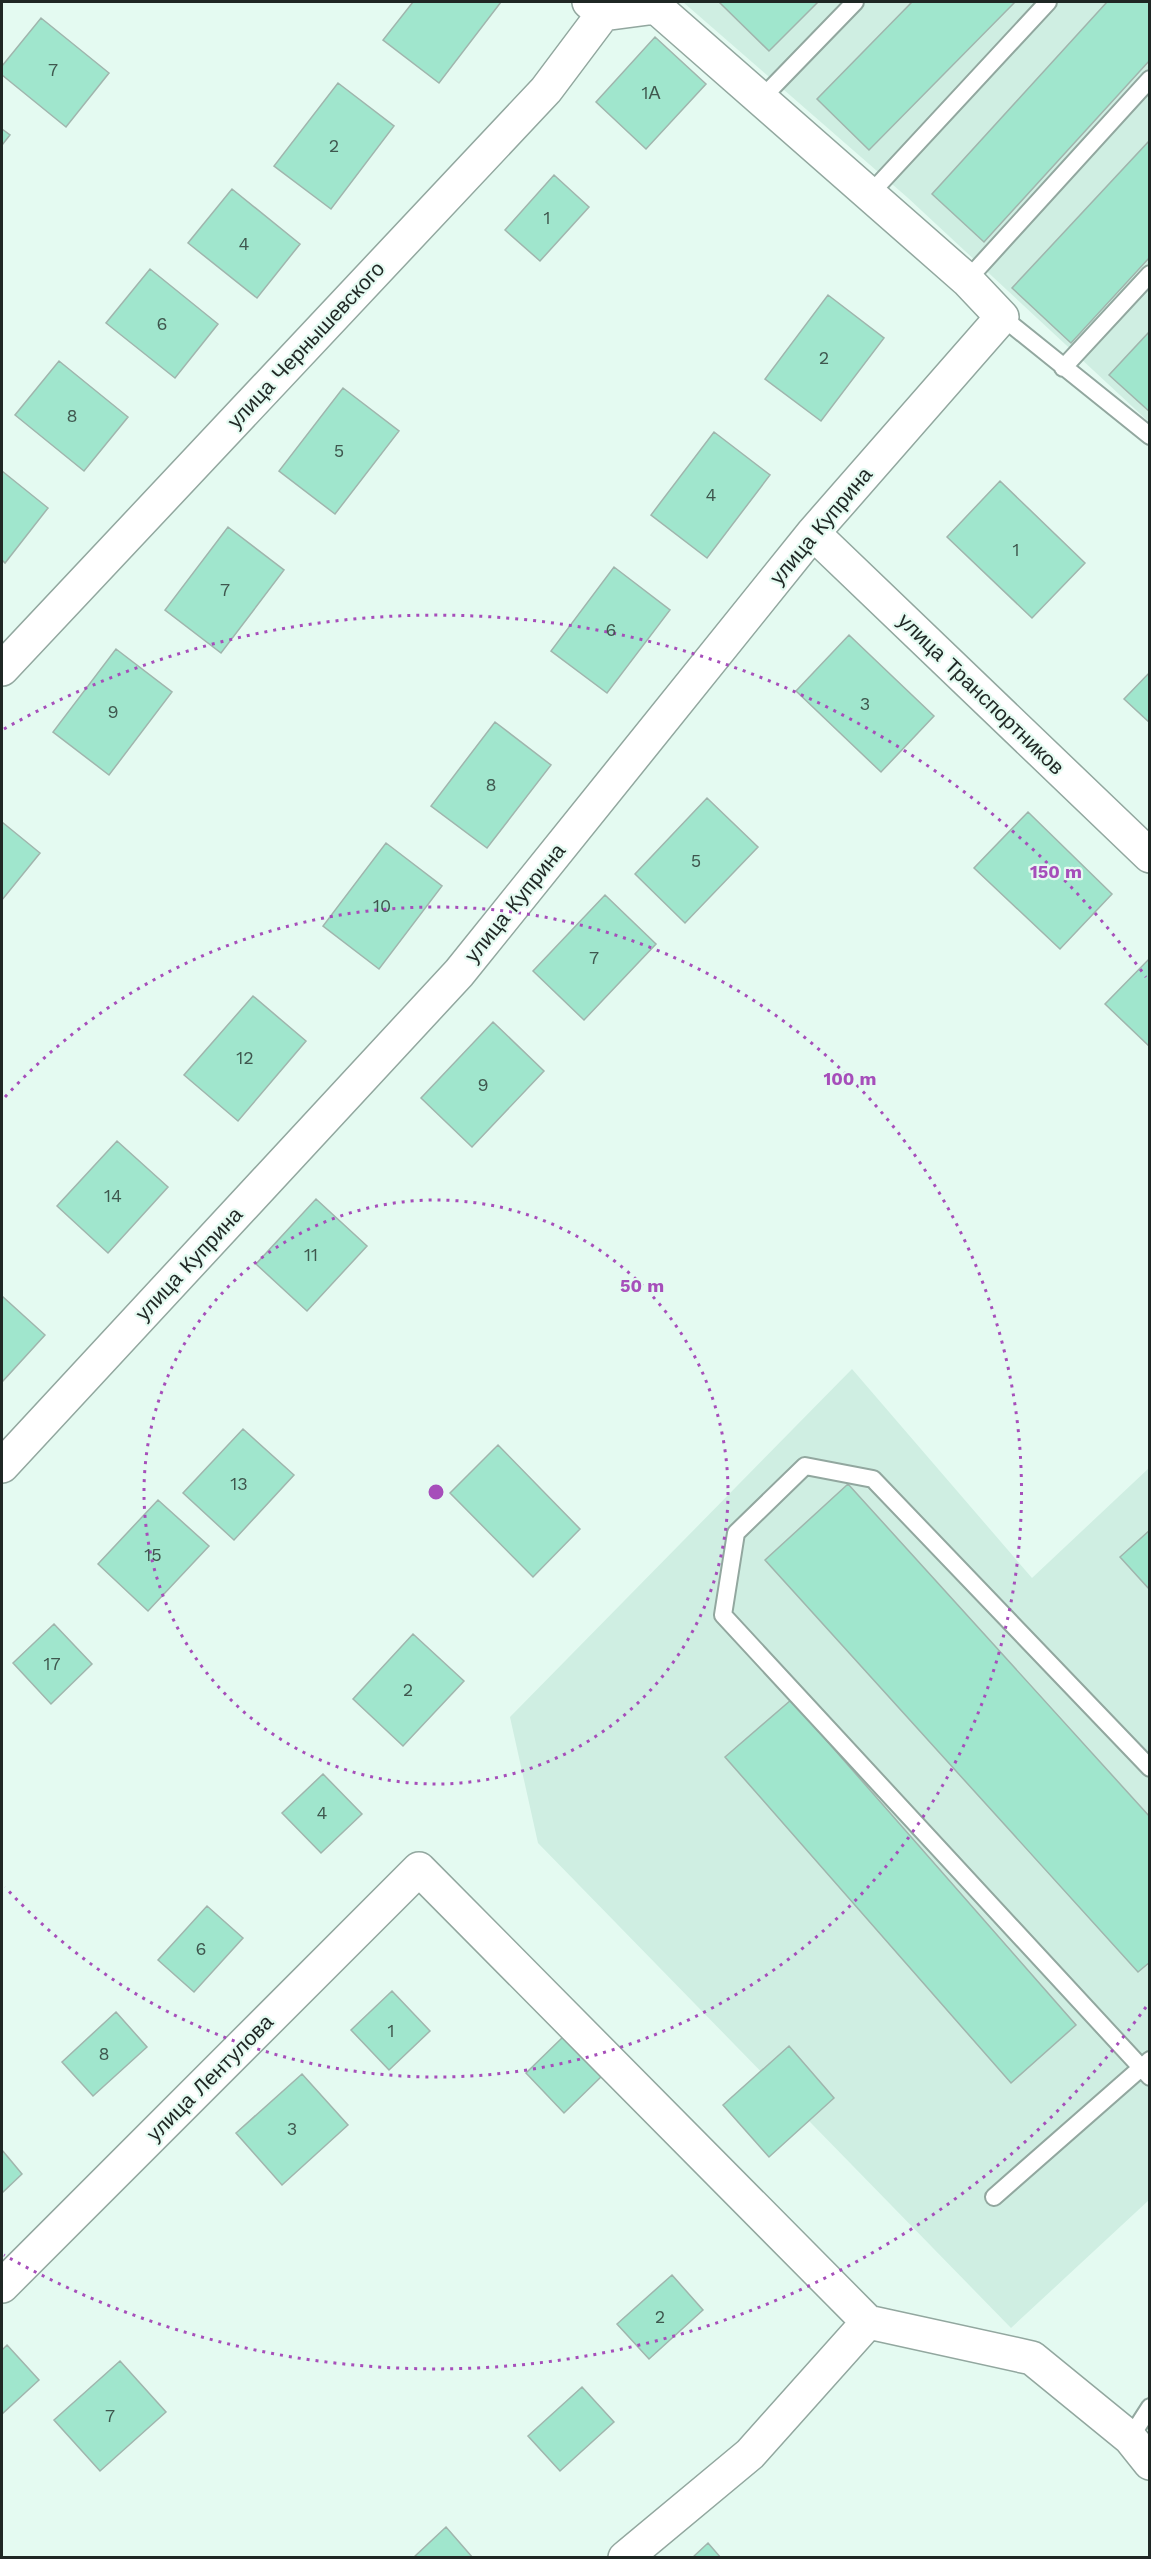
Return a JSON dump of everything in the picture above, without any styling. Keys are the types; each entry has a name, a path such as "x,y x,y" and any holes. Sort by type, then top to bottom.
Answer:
{"street":[{"path":"596,8 659,4 761,99 967,280 1002,317"},
{"name":"улица Чернышевского","path":"2,669 546,90 596,8"},
{"name":"улица Куприна","path":"2,1466 459,973 813,533 1002,317"},
{"name":"улица Транспортников","path":"813,533 1149,856"},
{"name":"улица Лентулова","path":"2,2286 419,1869 868,2322"},
{"path":"625,2558 750,2454 868,2322 1032,2358 1140,2451"}],"lane":[{"path":"761,99 855,2"},
{"path":"869,195 1048,2"},
{"path":"967,280 1149,79"},
{"path":"1063,368 1149,274"},
{"path":"1002,317 1149,436"},
{"path":"994,2197 1146,2068 723,1615 736,1533 805,1466 873,1479 1149,1768"},
{"path":"1140,2451 1149,2407"}],"shaded area":[{"path":"683,2 1149,2 1149,422 908,198"},
{"path":"852,1369 1032,1578 1149,1468 1149,2200 1011,2328 538,1843 510,1717"}],"building":[{"path":"413,2 501,2 439,83 383,40"},
{"path":"719,2 818,2 769,51"},
{"path":"912,2 1015,2 869,150 817,99"},
{"path":"1107,2 1150,2 1150,60 984,242 932,194"},
{"path":"41,18 109,73 66,127 2,75 2,66"},
{"path":"655,37 706,84 646,149 596,102"},
{"path":"338,83 394,126 331,209 274,166"},
{"path":"2,129 10,135 2,145"},
{"path":"1150,140 1150,257 1071,343 1012,288"},
{"path":"554,175 589,207 540,261 505,230"},
{"path":"232,189 300,244 257,298 188,243"},
{"path":"150,269 218,324 175,378 106,323"},
{"path":"828,295 884,338 821,421 765,379"},
{"path":"1150,331 1150,412 1109,375"},
{"path":"59,361 128,417 84,471 15,415"},
{"path":"343,388 399,431 335,514 279,471"},
{"path":"714,432 770,475 707,558 651,515"},
{"path":"2,471 48,508 5,563 2,560"},
{"path":"1000,481 1085,563 1032,618 947,537"},
{"path":"228,527 284,570 221,653 165,610"},
{"path":"614,567 670,610 607,693 551,651"},
{"path":"849,635 934,716 881,772 796,691"},
{"path":"116,649 172,692 109,775 53,732"},
{"path":"1150,672 1150,723 1124,699"},
{"path":"495,722 551,765 487,848 431,806"},
{"path":"707,798 758,847 685,923 635,874"},
{"path":"1028,812 1112,894 1060,949 974,868"},
{"path":"2,822 40,853 2,900"},
{"path":"386,843 442,886 379,969 323,926"},
{"path":"605,895 656,944 584,1020 533,971"},
{"path":"1150,958 1150,1047 1105,1004"},
{"path":"253,996 306,1041 238,1121 184,1075"},
{"path":"493,1022 544,1071 472,1147 421,1098"},
{"path":"117,1141 168,1187 108,1253 57,1206"},
{"path":"316,1199 367,1246 307,1311 256,1264"},
{"path":"2,1296 45,1335 2,1382"},
{"path":"243,1429 294,1475 234,1540 183,1493"},
{"path":"498,1445 580,1529 533,1577 450,1493"},
{"path":"848,1484 1150,1817 1150,1962 1138,1972 765,1560"},
{"path":"158,1500 209,1546 148,1611 98,1564"},
{"path":"1150,1530 1150,1590 1120,1557"},
{"path":"54,1624 92,1664 51,1704 13,1663"},
{"path":"413,1634 464,1681 403,1746 353,1699"},
{"path":"791,1700 1076,2025 1011,2083 725,1757"},
{"path":"323,1774 362,1814 321,1853 282,1813"},
{"path":"207,1906 243,1938 194,1992 158,1960"},
{"path":"392,1991 430,2031 389,2070 351,2030"},
{"path":"116,2012 147,2047 93,2096 62,2062"},
{"path":"566,2034 605,2073 564,2113 526,2073"},
{"path":"789,2046 834,2098 769,2157 723,2105"},
{"path":"302,2074 348,2125 282,2185 236,2133"},
{"path":"2,2150 22,2174 2,2193"},
{"path":"672,2275 703,2310 649,2359 617,2324"},
{"path":"7,2345 39,2380 2,2414 2,2350"},
{"path":"120,2361 166,2412 100,2471 54,2420"},
{"path":"582,2387 614,2422 560,2471 528,2436"},
{"path":"446,2527 473,2558 413,2558"},
{"path":"708,2543 721,2558 692,2558"}]}
